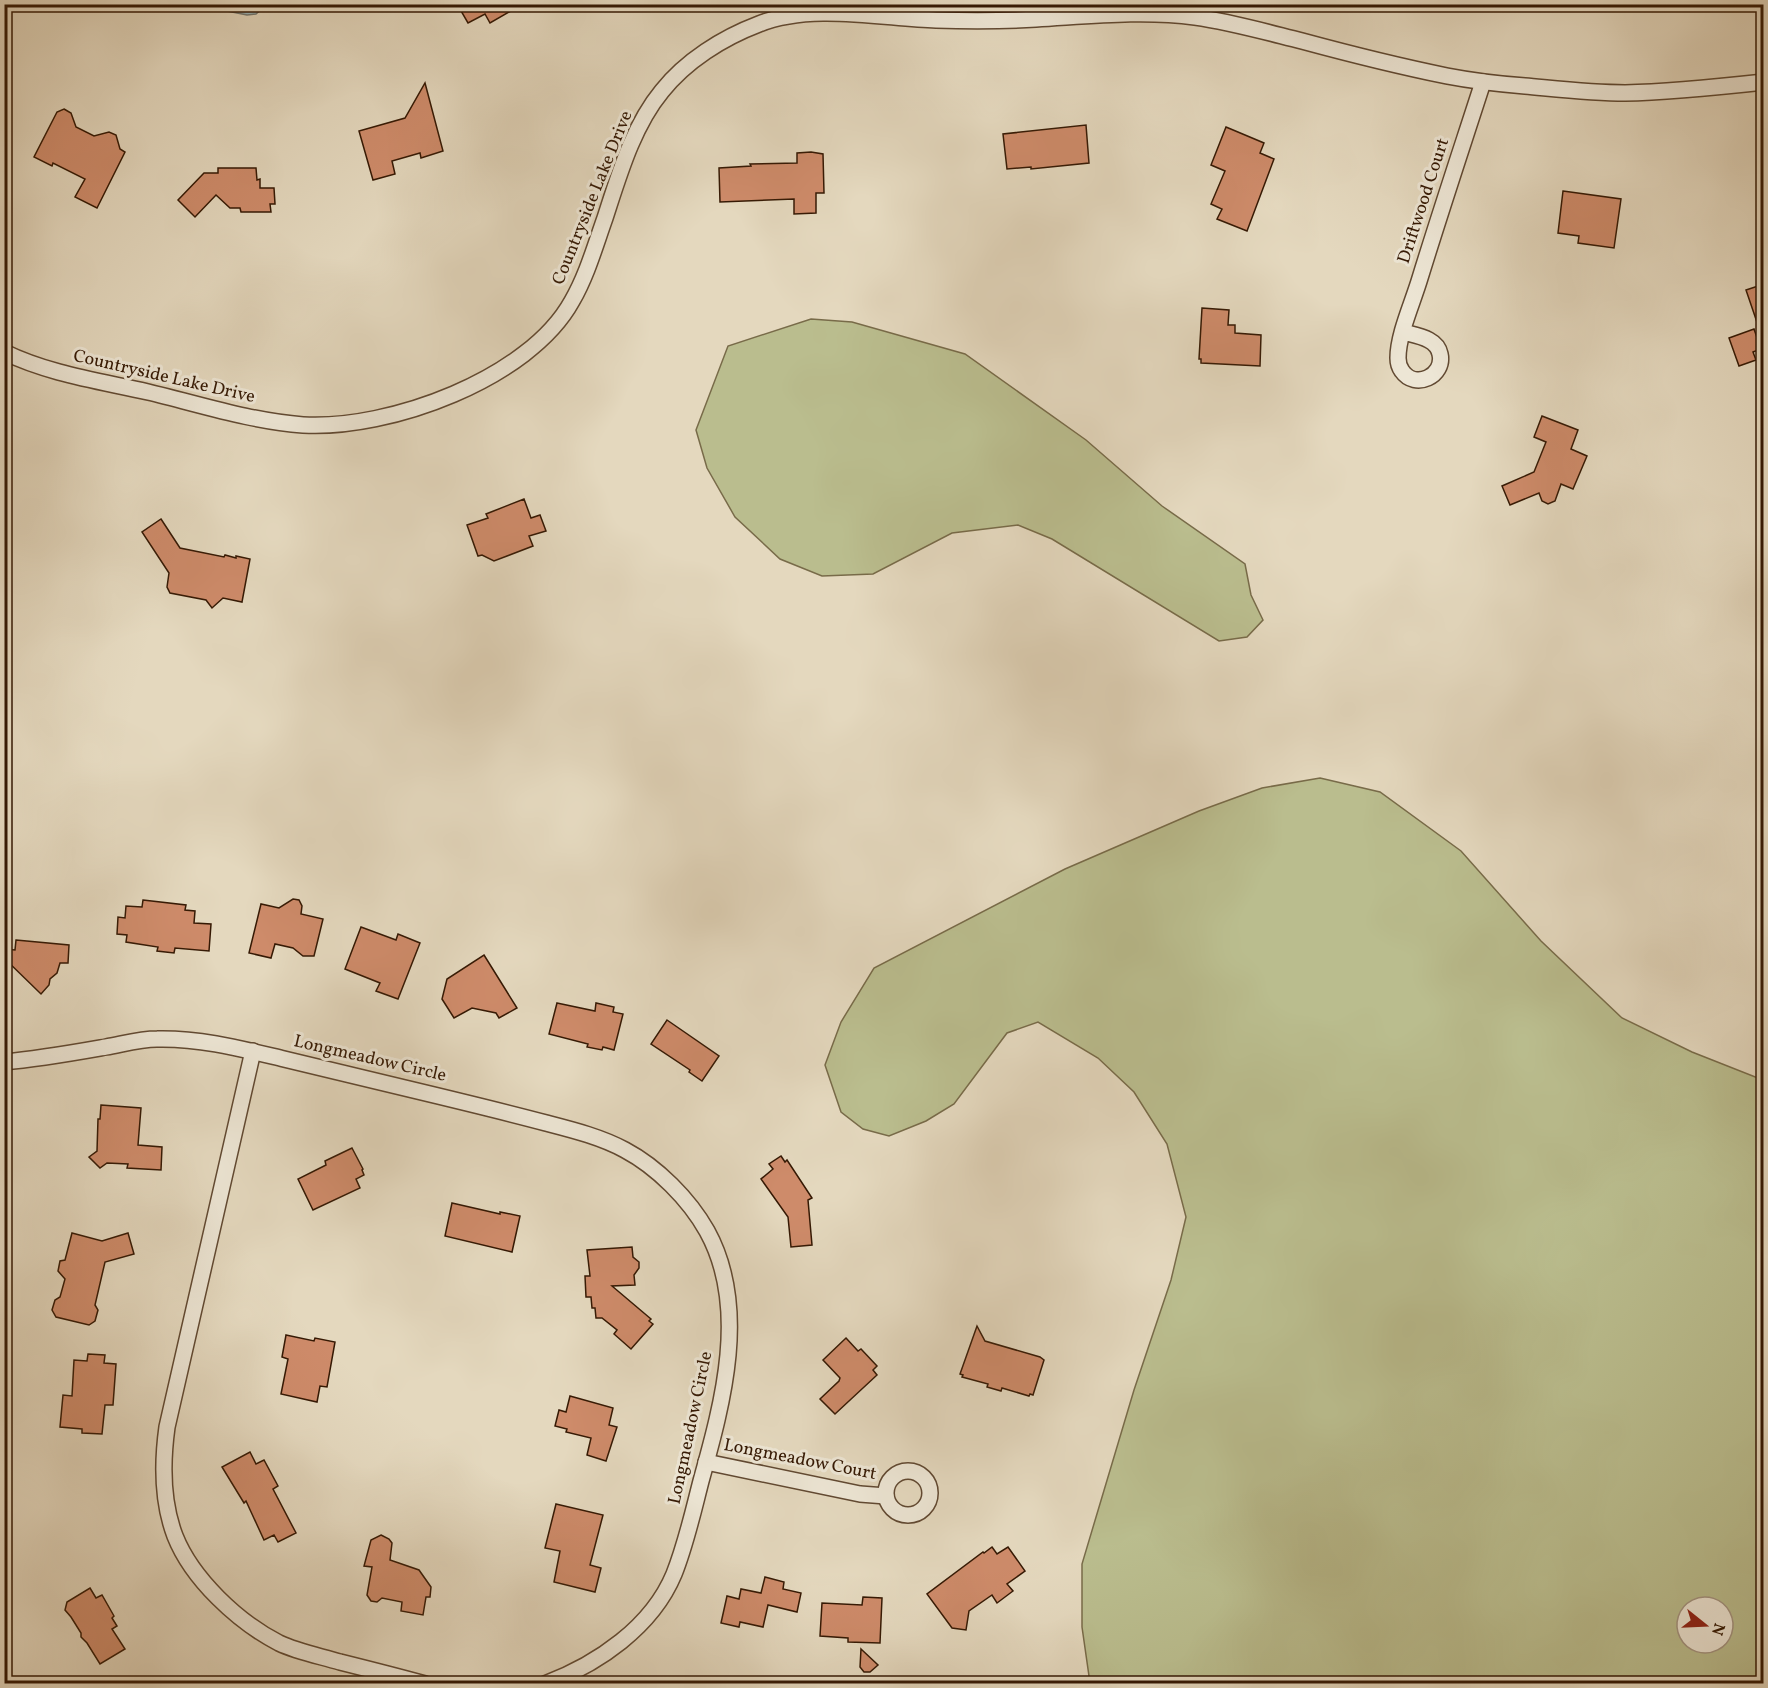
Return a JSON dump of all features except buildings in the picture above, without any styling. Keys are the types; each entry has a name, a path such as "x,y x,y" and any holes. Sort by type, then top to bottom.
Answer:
{"street":[{"name":"Countryside Lake Drive","path":"7,359 241,416 286,423 336,425 374,419 444,398 496,374 522,356 555,326 571,303 587,269 623,166 638,130 660,92 695,58 723,41 762,22 798,15 840,14 958,20 1023,20 1125,14 1197,17 1247,27 1365,58 1483,82 1623,93 1764,82"},
{"name":"Driftwood Court","path":"1403,332 1483,82"},
{"name":"Longmeadow Circle","path":"4,1062 154,1039 212,1043 253,1051 498,1110 587,1134 626,1150 652,1168 683,1198 700,1218 720,1261 729,1301 730,1328 727,1367 706,1462 683,1547 673,1576 647,1616 609,1651 590,1664 545,1683"},
{"path":"253,1051 166,1427 163,1453 165,1493 175,1535 203,1581 231,1610 279,1643 300,1651 425,1683"},
{"name":"Longmeadow Court","path":"706,1462 860,1494 886,1496"}],"green space":[{"path":"811,319 852,322 965,354 1086,440 1162,506 1245,564 1251,595 1263,620 1247,637 1219,641 1052,539 1018,525 952,533 873,574 822,576 780,559 735,517 707,468 696,430 728,346"},
{"path":"1320,778 1380,792 1461,851 1541,941 1622,1018 1692,1052 1763,1080 1763,1683 1090,1683 1082,1627 1082,1564 1134,1390 1171,1280 1186,1217 1167,1144 1134,1092 1098,1058 1038,1022 1007,1033 954,1104 926,1121 889,1136 863,1129 841,1112 825,1065 841,1022 874,968 1065,869 1199,811 1262,788"}],"water":[{"path":"204,5 266,5 256,14 247,15"}]}
